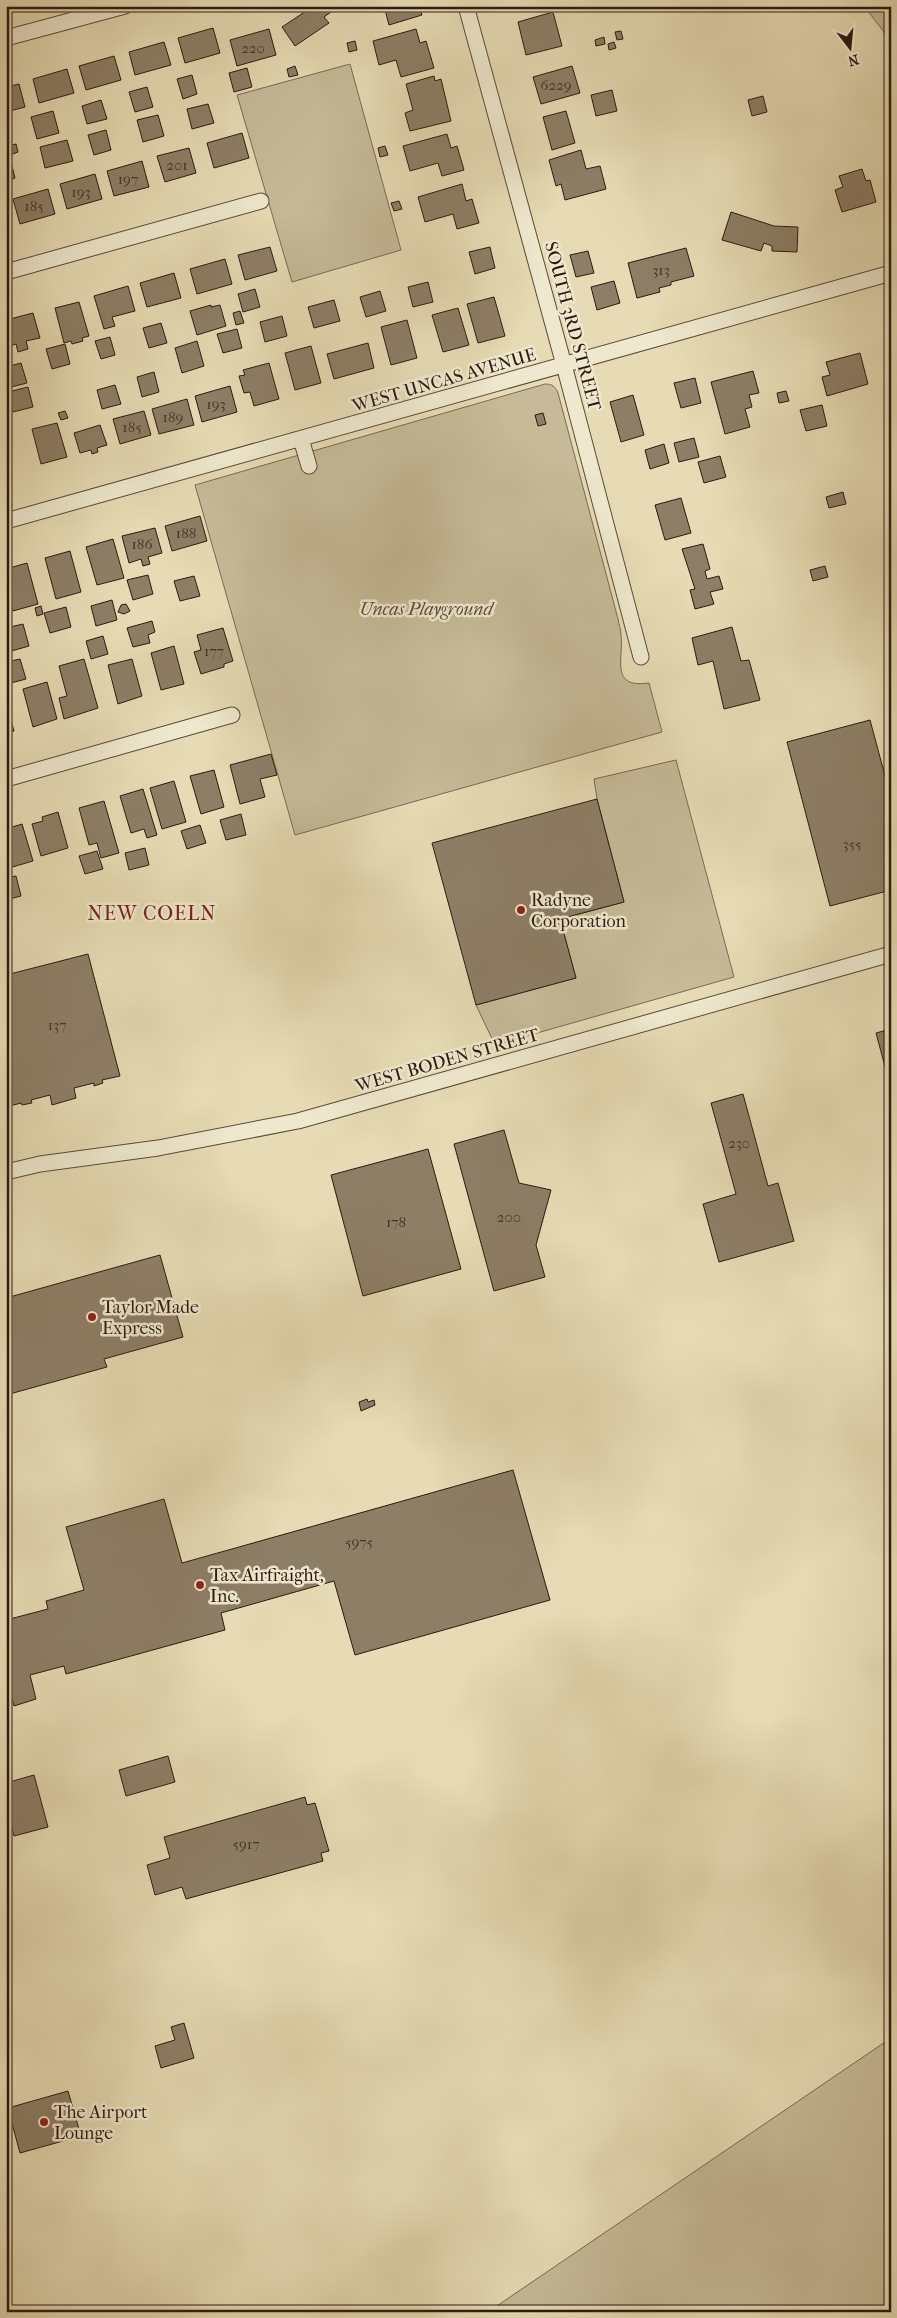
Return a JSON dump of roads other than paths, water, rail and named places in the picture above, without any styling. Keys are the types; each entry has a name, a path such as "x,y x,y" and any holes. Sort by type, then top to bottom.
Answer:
{"street":[{"path":"6,38 125,6"},
{"name":"SOUTH 3RD STREET","path":"466,6 564,366 640,657"},
{"path":"6,272 261,201"},
{"name":"WEST UNCAS AVENUE","path":"6,521 891,274"},
{"path":"301,439 309,466"},
{"path":"6,779 232,715"},
{"name":"WEST BODEN STREET","path":"6,1172 40,1164 158,1148 298,1121 624,1031 891,954"}],"place":[{"name":"Radyne Corporation","path":"521,910"},
{"name":"Taylor Made Express","path":"92,1317"},
{"name":"Tax Airfraight, Inc.","path":"200,1585"},
{"name":"The Airport Lounge","path":"44,2122"}],"district":[{"name":"NEW COELN","path":"152,913"}],"park label":[{"name":"Uncas Playground","path":"426,609"}]}
